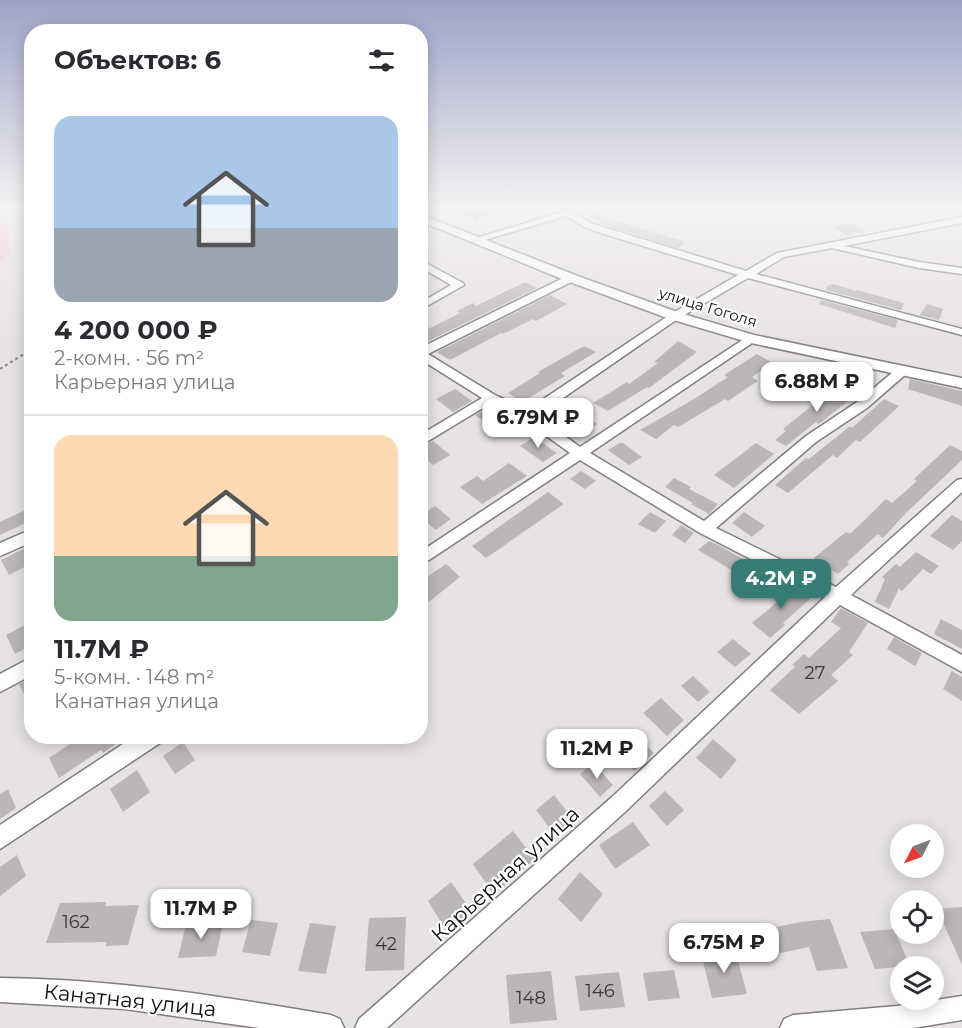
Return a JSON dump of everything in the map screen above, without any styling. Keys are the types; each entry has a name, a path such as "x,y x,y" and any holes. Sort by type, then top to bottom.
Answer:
{"street":[{"name":"улица Гоголя","path":"518,254 571,278 675,316 751,339 962,383"},
{"path":"679,254 962,332"},
{"path":"528,416 675,316 745,274 786,254"},
{"path":"870,254 919,265 962,271"},
{"path":"428,268 459,285 428,302"},
{"path":"428,349 571,278"},
{"path":"428,555 751,339"},
{"path":"428,358 491,398 528,416 580,454 705,529 837,596 962,664"},
{"path":"705,529 811,439 862,405 902,371"},
{"path":"428,436 491,398"},
{"name":"Карьерная улица","path":"368,1028 619,804 837,596 962,484"},
{"path":"0,550 24,539"},
{"path":"0,684 24,670"},
{"path":"0,838 141,744"},
{"name":"Канатная улица","path":"0,990 47,989 195,1005 331,1028"},
{"path":"793,1028 897,1018 962,1008"}],"path":[{"path":"0,369 24,354"}],"shaded area":[{"path":"0,254 9,254 0,262"}],"building":[{"path":"525,282 537,288 428,341 428,329 460,313 457,311 473,303 476,306"},
{"path":"834,284 904,303 901,310 826,290 828,285"},
{"path":"550,295 567,304 536,321 533,319 501,333 450,360 437,352"},
{"path":"821,300 898,320 895,328 819,304"},
{"path":"927,304 943,309 939,320 920,315"},
{"path":"678,341 697,352 649,388 647,387 608,411 593,403 627,382 629,384 658,363 654,362"},
{"path":"584,346 596,352 561,373 565,376 522,402 508,393 540,373 538,372"},
{"path":"757,354 773,363 752,377 758,381 728,401 725,399 678,427 674,425 656,439 640,430 728,377 724,375"},
{"path":"910,379 962,391 962,406 908,389"},
{"path":"840,383 859,392 819,424 816,422 786,446 775,440 786,431 783,429"},
{"path":"455,389 472,401 453,412 436,399"},
{"path":"884,399 899,406 860,442 856,440 837,458 833,455 788,493 775,485 806,458 809,459 850,426 852,428"},
{"path":"486,409 500,419 490,425 475,415"},
{"path":"571,411 575,414 579,411 597,424 580,436 557,419"},
{"path":"534,437 557,453 543,462 520,446"},
{"path":"433,441 450,455 433,465 428,461 428,444"},
{"path":"620,443 642,457 629,465 608,450"},
{"path":"756,443 774,454 734,488 714,475"},
{"path":"950,445 962,451 962,460 883,538 878,534 847,562 849,564 838,574 814,558 846,532 850,534 886,499 892,503 917,481 914,479"},
{"path":"509,463 527,476 482,504 460,487 477,476 483,481"},
{"path":"581,471 596,481 585,489 570,479"},
{"path":"674,478 691,487 689,489 718,504 709,514 691,504 693,503 665,487"},
{"path":"548,492 564,504 486,558 472,546"},
{"path":"435,506 451,519 436,530 428,523 428,511"},
{"path":"24,511 24,524 0,535 0,522"},
{"path":"650,512 666,521 655,533 638,524"},
{"path":"744,512 765,526 752,537 732,523"},
{"path":"952,515 962,521 962,541 953,550 930,536"},
{"path":"681,525 694,533 685,543 672,535"},
{"path":"709,541 743,559 733,571 698,550"},
{"path":"24,549 24,567 9,575 1,560"},
{"path":"916,552 939,566 931,574 923,569 902,591 899,588 889,609 875,602 885,579 882,577 896,564 900,567"},
{"path":"446,564 460,577 428,603 428,576"},
{"path":"786,581 810,599 770,638 752,623 781,599 773,592"},
{"path":"841,608 868,623 849,652 853,655 831,675 838,681 799,714 770,690 795,667 792,665 804,654 809,658 841,628 831,622"},
{"path":"941,619 962,630 962,649 934,634"},
{"path":"24,625 24,649 15,654 6,635"},
{"path":"894,637 922,653 915,666 887,649"},
{"path":"733,639 751,654 735,667 717,652"},
{"path":"952,671 962,677 962,701 943,689"},
{"path":"693,676 710,692 698,702 681,686"},
{"path":"24,682 24,694 19,684"},
{"path":"661,698 684,720 667,736 643,713"},
{"path":"631,730 654,753 634,771 612,747"},
{"path":"713,739 737,760 721,779 696,758"},
{"path":"70,744 116,744 103,753 101,750 59,778 49,758"},
{"path":"180,744 184,744 195,760 175,774 163,756"},
{"path":"593,763 613,785 600,797 580,774"},
{"path":"137,770 150,792 123,812 110,789"},
{"path":"8,789 16,808 0,819 0,794"},
{"path":"665,791 684,810 667,826 649,806"},
{"path":"554,795 574,820 556,836 536,810"},
{"path":"633,822 650,845 615,869 599,845"},
{"path":"513,831 535,859 494,895 473,864"},
{"path":"17,855 26,876 0,896 0,867"},
{"path":"580,872 603,894 581,922 558,899"},
{"path":"451,882 472,912 448,933 428,901"},
{"path":"106,902 105,906 139,905 128,945 105,946 107,942 46,943 60,903"},
{"path":"962,907 962,965 944,925 944,908"},
{"path":"406,917 404,970 365,971 369,918"},
{"path":"830,919 848,968 817,971 809,947 771,955 762,930 800,922"},
{"path":"251,920 278,923 270,956 242,952"},
{"path":"223,923 216,956 178,958 186,924"},
{"path":"310,923 336,926 326,974 298,971"},
{"path":"890,929 890,944 900,944 906,956 890,956 890,968 875,969 860,932"},
{"path":"735,950 747,994 712,998 701,953"},
{"path":"674,970 680,998 648,1001 643,973"},
{"path":"551,971 557,1020 510,1024 506,975"},
{"path":"619,972 625,1007 580,1011 575,976"}]}
